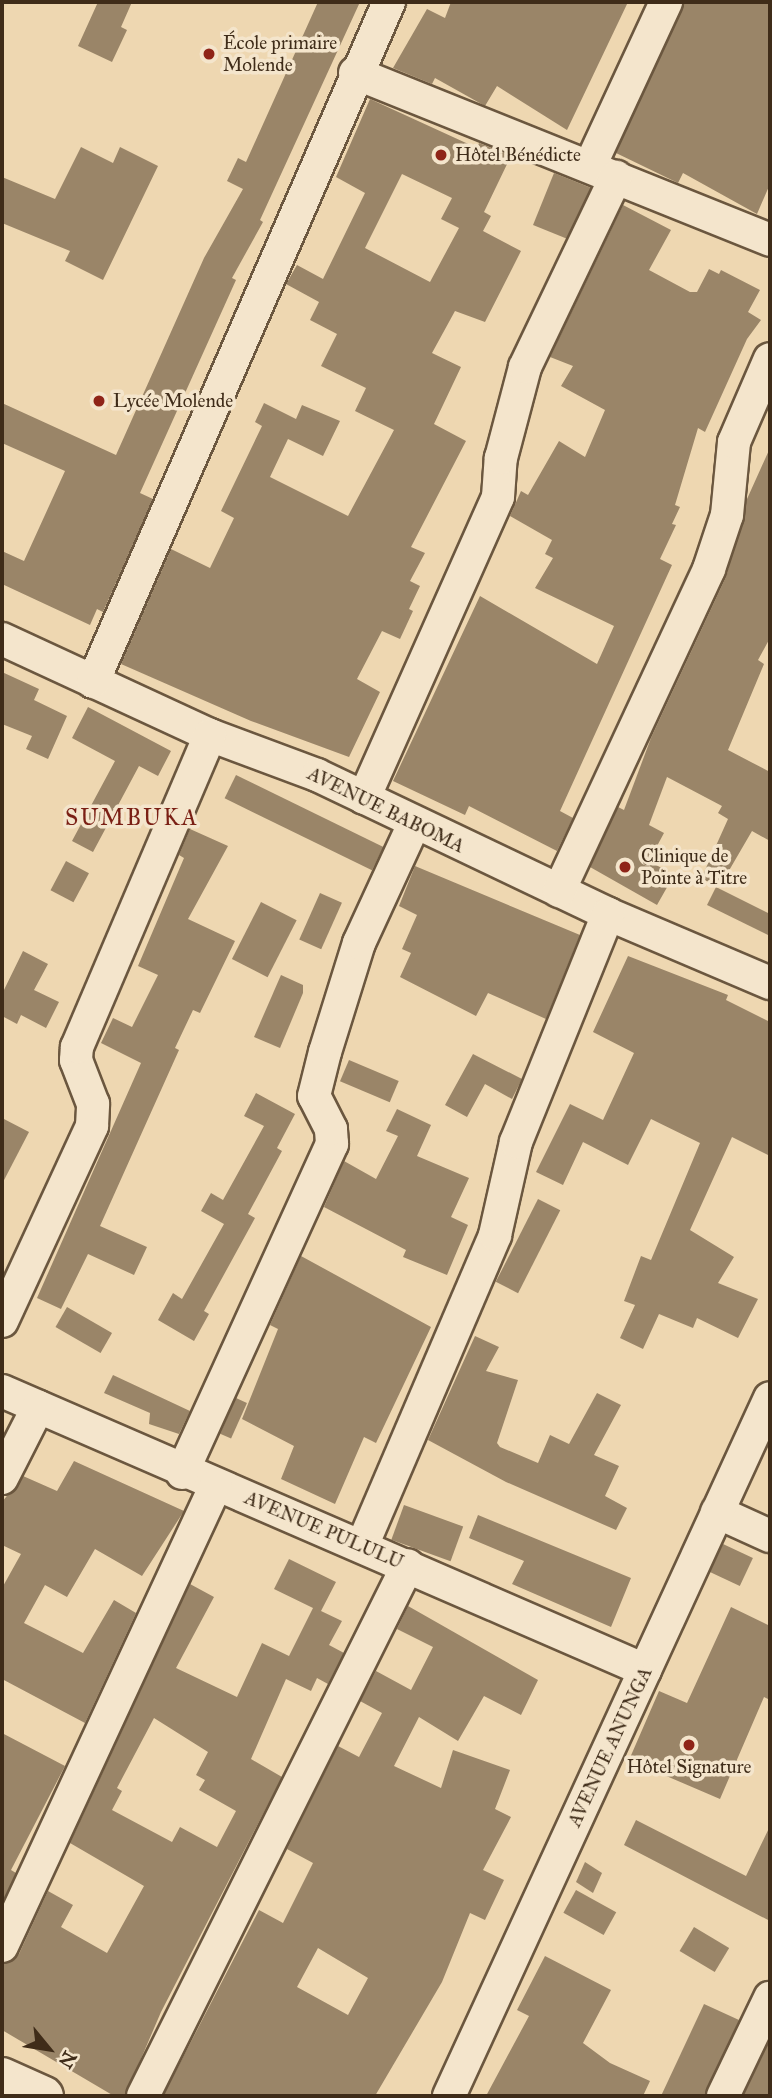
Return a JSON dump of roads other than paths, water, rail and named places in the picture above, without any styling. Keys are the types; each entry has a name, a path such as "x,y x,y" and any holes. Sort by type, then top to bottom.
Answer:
{"street":[{"path":"93,682 355,73 389,2"},
{"path":"364,798 498,497 500,458 525,367 603,171 666,2"},
{"path":"355,73 770,240"},
{"path":"559,891 709,569 727,515 734,442 770,359"},
{"name":"AVENUE BABOMA","path":"2,639 210,735 364,798 608,914 770,983"},
{"path":"2,1321 92,1126 93,1104 76,1060 77,1047 210,735"},
{"path":"181,1473 332,1144 331,1129 314,1096 325,1052 359,943 414,824"},
{"path":"362,1546 495,1235 516,1142 608,914"},
{"name":"AVENUE PULULU","path":"2,1391 181,1473 408,1565 485,1603 645,1670"},
{"name":"AVENUE ANUNGA","path":"449,2096 770,1398"},
{"path":"2,1478 38,1407"},
{"path":"2,1946 216,1485"},
{"path":"717,1512 770,1536"},
{"path":"143,2096 408,1565"},
{"path":"723,2096 770,1998"},
{"path":"2,2077 44,2096"}],"place":[{"name":"École primaire Molende","path":"209,54"},
{"name":"Hôtel Bénédicte","path":"441,155"},
{"name":"Lycée Molende","path":"99,401"},
{"name":"Clinique de Pointe à Titre","path":"625,867"},
{"name":"Hôtel Signature","path":"689,1745"}],"district":[{"name":"SUMBUKA","path":"132,817"}]}
